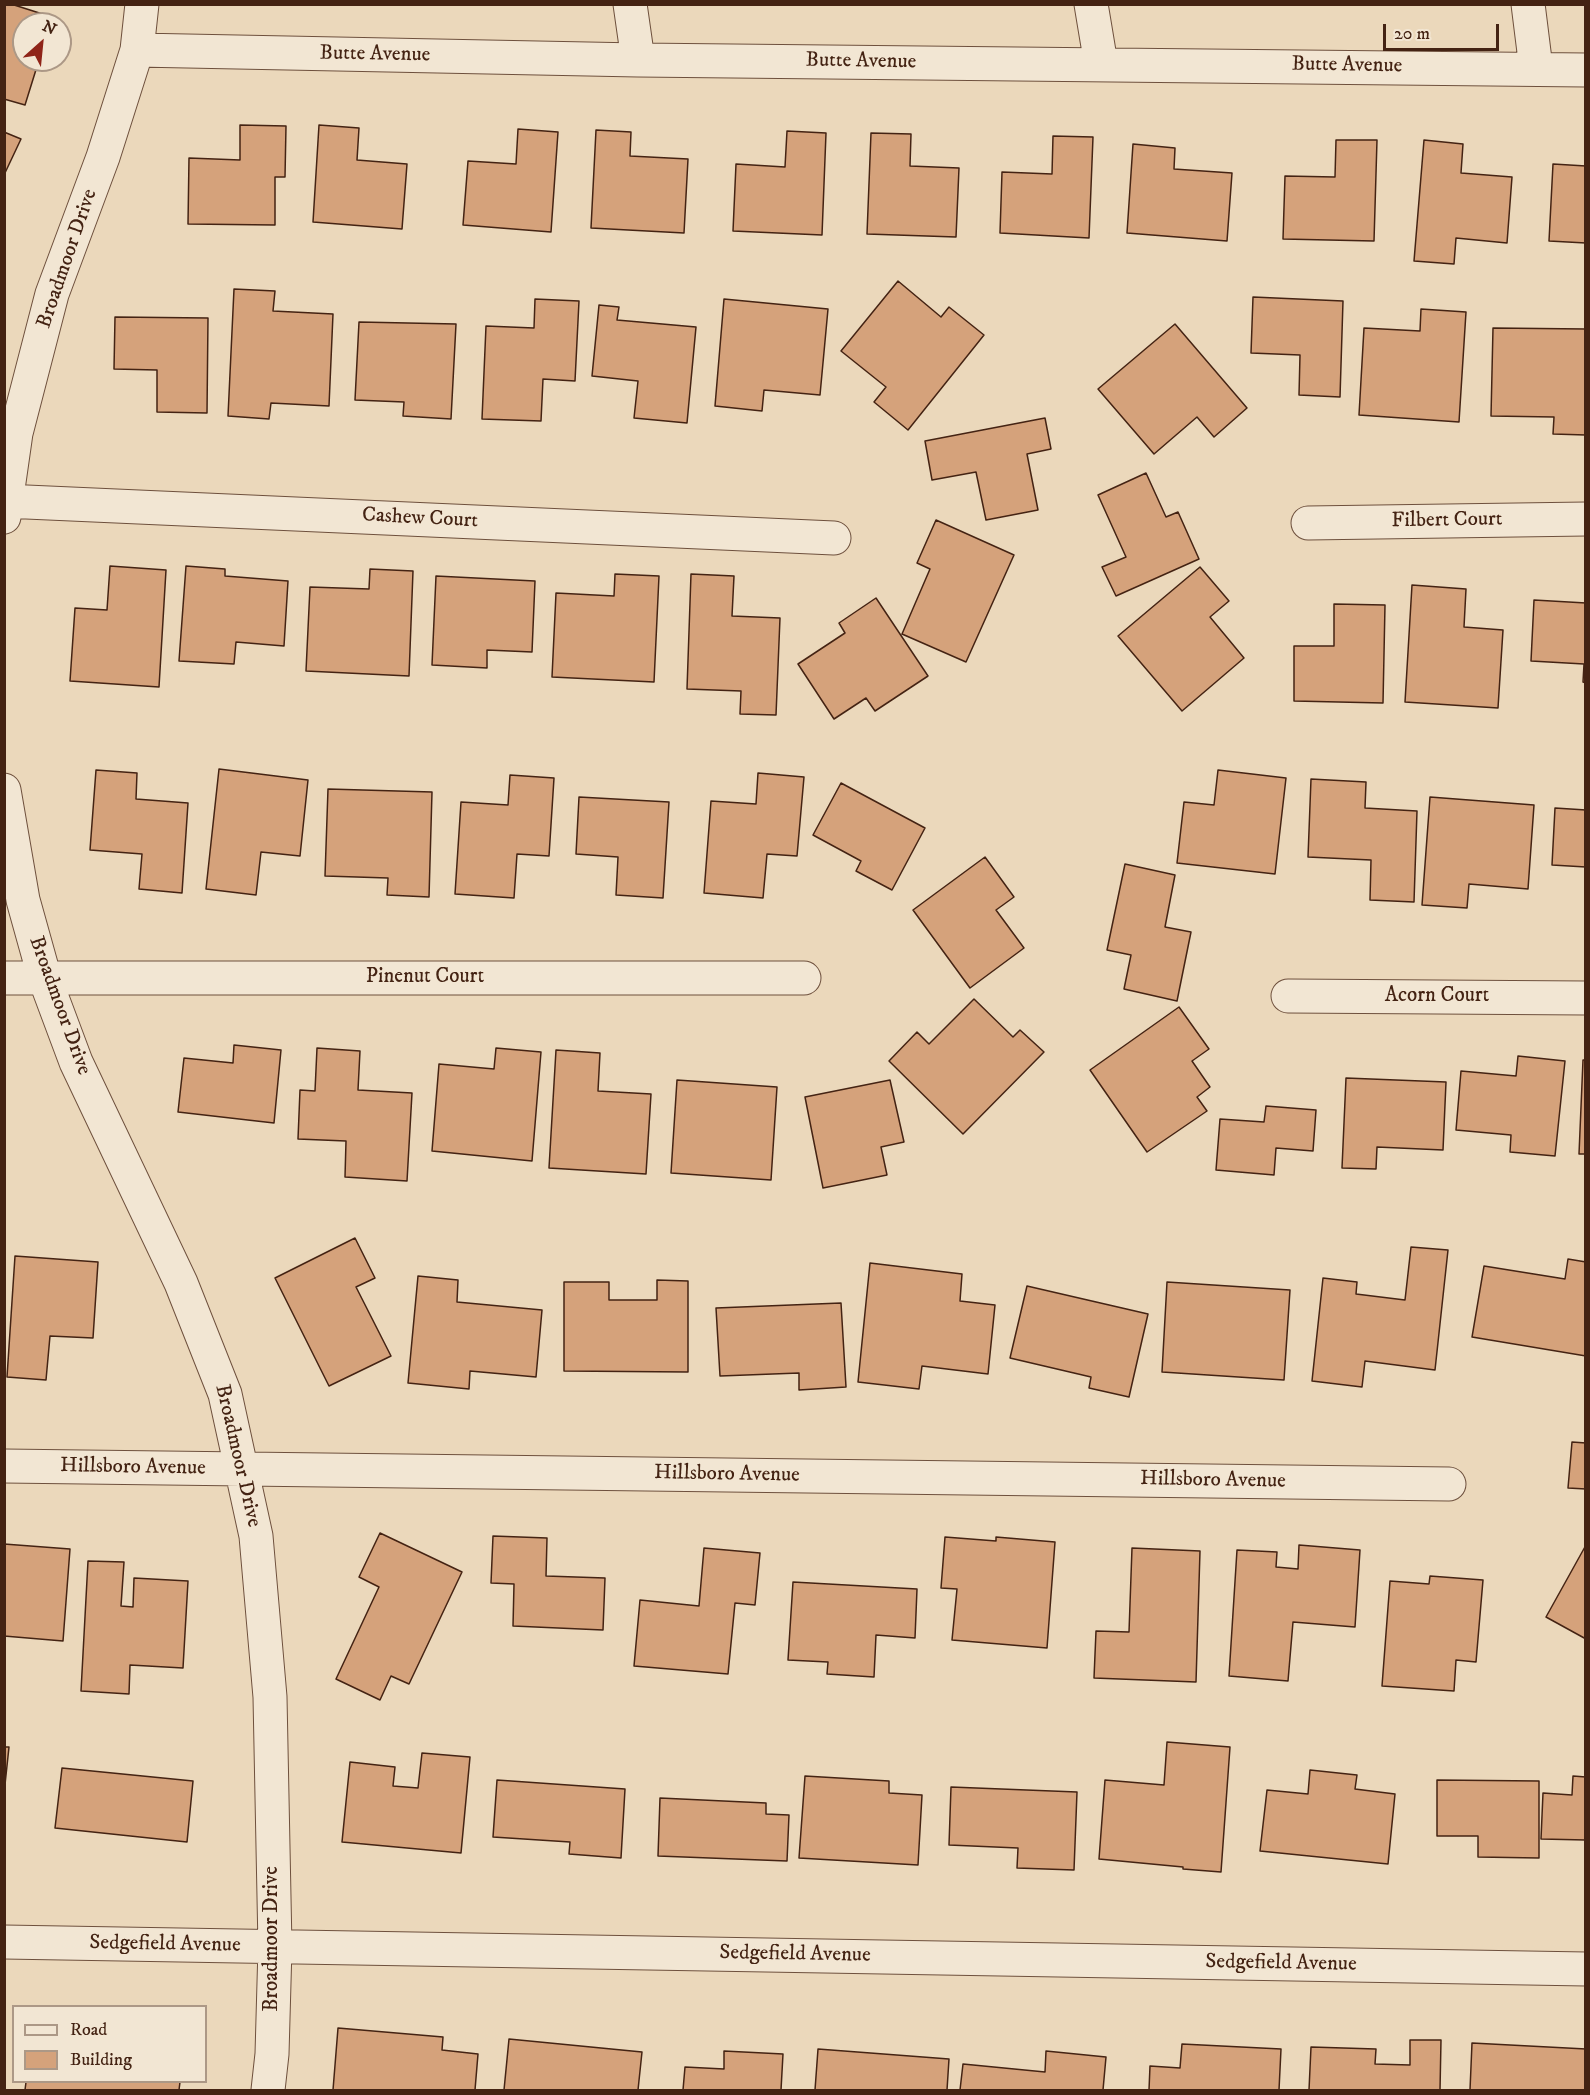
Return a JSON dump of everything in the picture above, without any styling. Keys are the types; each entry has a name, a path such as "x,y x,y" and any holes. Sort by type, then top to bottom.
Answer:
{"street":[{"name":"Broadmoor Drive","path":"5,506 16,433 52,294 103,157 137,50 142,4"},
{"path":"630,4 638,60"},
{"path":"1091,4 1101,64"},
{"path":"1528,4 1536,68"},
{"name":"Butte Avenue","path":"137,50 638,60 1586,70"},
{"name":"Cashew Court","path":"5,506 834,538"},
{"name":"Filbert Court","path":"1308,523 1586,519"},
{"name":"Broadmoor Drive","path":"4,790 23,900 45,979 76,1062 186,1294 225,1394 256,1536 270,1697 275,1947 272,2054 268,2091"},
{"name":"Pinenut Court","path":"4,978 804,978"},
{"name":"Acorn Court","path":"1288,996 1586,998"},
{"name":"Hillsboro Avenue","path":"4,1466 1449,1484"},
{"name":"Sedgefield Avenue","path":"4,1942 1586,1969"}],"building":[{"path":"4,4 11,4 36,12 12,12 12,72 35,72 25,105 4,99"},
{"path":"240,125 286,126 285,177 275,177 275,225 188,224 189,158 240,160"},
{"path":"319,125 359,128 357,160 407,164 402,229 313,222"},
{"path":"518,129 558,132 551,232 463,225 468,161 516,164"},
{"path":"596,130 631,132 630,156 688,159 684,233 591,228"},
{"path":"787,131 826,133 822,235 733,231 736,164 785,167"},
{"path":"4,132 21,139 4,175"},
{"path":"871,133 911,134 910,166 959,168 956,237 867,234"},
{"path":"1053,136 1093,137 1089,238 1000,233 1002,172 1052,174"},
{"path":"1336,140 1377,140 1374,241 1283,239 1285,176 1335,177"},
{"path":"1424,140 1463,144 1461,173 1512,177 1507,243 1456,238 1454,264 1414,261"},
{"path":"1133,144 1175,148 1174,169 1232,173 1227,241 1127,233"},
{"path":"1553,164 1586,166 1586,243 1549,241"},
{"path":"898,281 941,317 949,307 984,335 908,430 874,402 886,387 841,351"},
{"path":"234,289 275,291 273,311 333,314 329,406 271,403 269,419 228,416"},
{"path":"1253,297 1343,301 1340,397 1299,395 1300,355 1251,353"},
{"path":"535,299 579,301 575,381 543,379 541,421 482,419 486,326 534,328"},
{"path":"724,299 828,309 820,395 764,390 762,411 715,406"},
{"path":"599,305 619,307 617,320 696,327 687,423 634,418 638,381 592,376"},
{"path":"1421,309 1466,312 1459,422 1359,415 1364,328 1420,331"},
{"path":"115,317 208,318 207,413 157,412 157,370 114,369"},
{"path":"359,322 456,324 451,419 403,416 404,402 355,400"},
{"path":"1175,324 1247,408 1214,437 1197,417 1154,454 1098,389"},
{"path":"1493,328 1586,329 1586,435 1553,434 1554,417 1491,416"},
{"path":"1045,418 1051,449 1027,454 1038,510 986,520 976,472 932,480 925,441"},
{"path":"1146,473 1166,517 1178,512 1199,559 1116,596 1102,567 1126,557 1098,495"},
{"path":"936,520 1014,555 966,662 902,634 930,569 917,563"},
{"path":"110,566 166,570 159,687 70,681 75,608 107,610"},
{"path":"186,566 225,569 225,576 288,581 284,646 236,642 234,664 179,661"},
{"path":"1200,567 1229,601 1210,617 1244,658 1182,711 1118,636"},
{"path":"370,569 413,571 409,676 306,671 310,587 369,589"},
{"path":"615,574 659,576 654,682 552,677 556,593 614,596"},
{"path":"691,574 734,576 732,616 780,618 776,715 740,714 741,691 687,689"},
{"path":"436,576 535,581 532,652 487,650 487,668 432,665"},
{"path":"1412,585 1466,589 1464,627 1503,630 1498,708 1405,702"},
{"path":"876,598 928,676 875,711 866,698 834,719 798,664 845,633 839,623"},
{"path":"1534,600 1586,603 1586,683 1583,682 1584,664 1531,661"},
{"path":"1334,604 1385,605 1383,703 1294,701 1294,646 1334,646"},
{"path":"219,769 308,780 300,856 261,852 256,895 206,889"},
{"path":"96,770 137,773 136,799 188,803 182,893 139,889 142,854 90,850"},
{"path":"1218,770 1286,778 1275,874 1177,863 1184,802 1214,805"},
{"path":"758,773 804,777 797,856 767,854 763,898 704,893 711,801 756,804"},
{"path":"510,775 554,778 549,856 517,854 514,898 455,894 461,802 508,805"},
{"path":"1311,779 1366,782 1365,808 1417,811 1414,902 1370,900 1371,860 1308,857"},
{"path":"841,783 925,828 892,890 856,871 861,861 813,835"},
{"path":"328,789 432,792 429,897 387,895 388,878 325,876"},
{"path":"579,797 669,802 663,898 616,895 618,857 576,854"},
{"path":"1430,797 1534,805 1528,889 1469,884 1467,908 1422,905"},
{"path":"1555,808 1586,810 1586,867 1552,865"},
{"path":"985,857 1014,897 996,910 1024,948 970,988 913,910"},
{"path":"1125,864 1175,875 1165,927 1191,932 1177,1001 1124,989 1131,955 1107,950"},
{"path":"974,999 1013,1037 1020,1030 1044,1052 963,1134 889,1061 917,1032 929,1044"},
{"path":"1179,1007 1209,1049 1192,1061 1210,1087 1197,1097 1207,1111 1147,1152 1090,1070"},
{"path":"234,1045 281,1050 274,1123 178,1112 184,1058 233,1063"},
{"path":"317,1048 360,1051 358,1090 412,1093 407,1181 345,1177 346,1141 298,1139 300,1090 315,1091"},
{"path":"496,1048 541,1052 532,1161 432,1151 439,1064 494,1069"},
{"path":"556,1050 600,1053 598,1091 651,1094 646,1174 549,1168"},
{"path":"1518,1056 1565,1061 1555,1156 1510,1152 1511,1135 1456,1130 1461,1071 1516,1076"},
{"path":"1583,1060 1586,1060 1586,1154 1579,1154"},
{"path":"1346,1078 1446,1082 1443,1150 1377,1147 1376,1169 1342,1168"},
{"path":"677,1080 777,1087 771,1180 671,1173"},
{"path":"890,1080 904,1142 881,1147 887,1175 823,1188 805,1097"},
{"path":"1266,1106 1316,1110 1313,1151 1276,1148 1274,1175 1216,1170 1220,1119 1264,1122"},
{"path":"355,1238 375,1278 356,1287 391,1356 329,1386 275,1278"},
{"path":"1411,1247 1448,1250 1435,1370 1365,1361 1362,1387 1312,1381 1323,1278 1357,1282 1356,1294 1405,1300"},
{"path":"15,1256 98,1262 93,1338 50,1336 46,1380 7,1377"},
{"path":"1568,1259 1586,1262 1586,1356 1472,1337 1484,1266 1565,1279"},
{"path":"870,1263 962,1274 960,1301 995,1305 988,1374 922,1366 919,1389 858,1382"},
{"path":"418,1276 458,1280 457,1302 542,1310 536,1377 470,1371 469,1389 408,1383"},
{"path":"657,1280 688,1281 688,1372 564,1371 564,1282 609,1282 609,1300 657,1300"},
{"path":"1167,1282 1290,1290 1284,1380 1162,1372"},
{"path":"1027,1286 1148,1314 1129,1397 1089,1388 1091,1377 1010,1358"},
{"path":"841,1303 846,1387 799,1390 799,1373 720,1376 716,1308"},
{"path":"1572,1442 1586,1443 1586,1489 1568,1488"},
{"path":"380,1533 462,1572 409,1684 391,1676 380,1700 336,1679 379,1587 359,1577"},
{"path":"493,1536 547,1538 546,1576 605,1578 603,1630 513,1626 514,1584 491,1583"},
{"path":"945,1537 996,1541 996,1537 1055,1542 1047,1648 952,1640 957,1589 941,1588"},
{"path":"4,1544 70,1549 63,1641 4,1636"},
{"path":"1299,1545 1360,1550 1355,1627 1293,1622 1288,1681 1229,1676 1237,1550 1277,1552 1276,1567 1298,1569"},
{"path":"1586,1545 1586,1639 1546,1617"},
{"path":"704,1548 760,1553 755,1605 735,1603 728,1674 634,1666 640,1600 699,1606"},
{"path":"1132,1548 1200,1551 1196,1682 1094,1678 1096,1631 1129,1632"},
{"path":"88,1561 124,1562 121,1606 133,1607 134,1578 188,1581 183,1668 130,1665 129,1694 81,1691"},
{"path":"1430,1576 1483,1580 1476,1662 1456,1660 1454,1691 1382,1686 1390,1581 1429,1584"},
{"path":"793,1582 917,1589 915,1638 876,1635 874,1677 827,1674 828,1662 788,1660"},
{"path":"1167,1742 1230,1747 1221,1872 1099,1859 1105,1780 1164,1785"},
{"path":"4,1747 9,1747 4,1794"},
{"path":"422,1753 470,1757 461,1853 342,1842 350,1762 395,1767 393,1786 418,1788"},
{"path":"62,1768 193,1781 187,1842 55,1828"},
{"path":"1310,1770 1357,1775 1355,1789 1395,1794 1388,1864 1260,1851 1267,1790 1308,1794"},
{"path":"805,1776 889,1781 889,1793 922,1795 918,1865 799,1858"},
{"path":"1573,1776 1586,1777 1586,1840 1541,1839 1543,1793 1572,1795"},
{"path":"497,1780 625,1789 621,1858 569,1854 570,1842 493,1837"},
{"path":"1437,1780 1539,1781 1539,1858 1478,1857 1478,1836 1437,1836"},
{"path":"951,1787 1077,1792 1074,1870 1017,1868 1018,1848 949,1845"},
{"path":"660,1798 766,1803 766,1814 789,1815 787,1861 658,1856"},
{"path":"338,2028 443,2037 442,2050 478,2054 475,2090 333,2090"},
{"path":"509,2039 642,2052 638,2090 504,2090"},
{"path":"1410,2040 1441,2040 1440,2090 1309,2090 1311,2047 1376,2049 1375,2064 1410,2065"},
{"path":"1472,2043 1586,2049 1586,2090 1470,2090"},
{"path":"1182,2044 1281,2049 1279,2090 1149,2090 1150,2066 1180,2068"},
{"path":"818,2049 949,2059 947,2090 815,2090"},
{"path":"724,2051 783,2054 781,2090 683,2090 685,2067 724,2069"},
{"path":"1046,2051 1106,2057 1103,2090 960,2090 963,2064 1045,2072"},
{"path":"26,2083 180,2083 179,2090 25,2090"}]}
